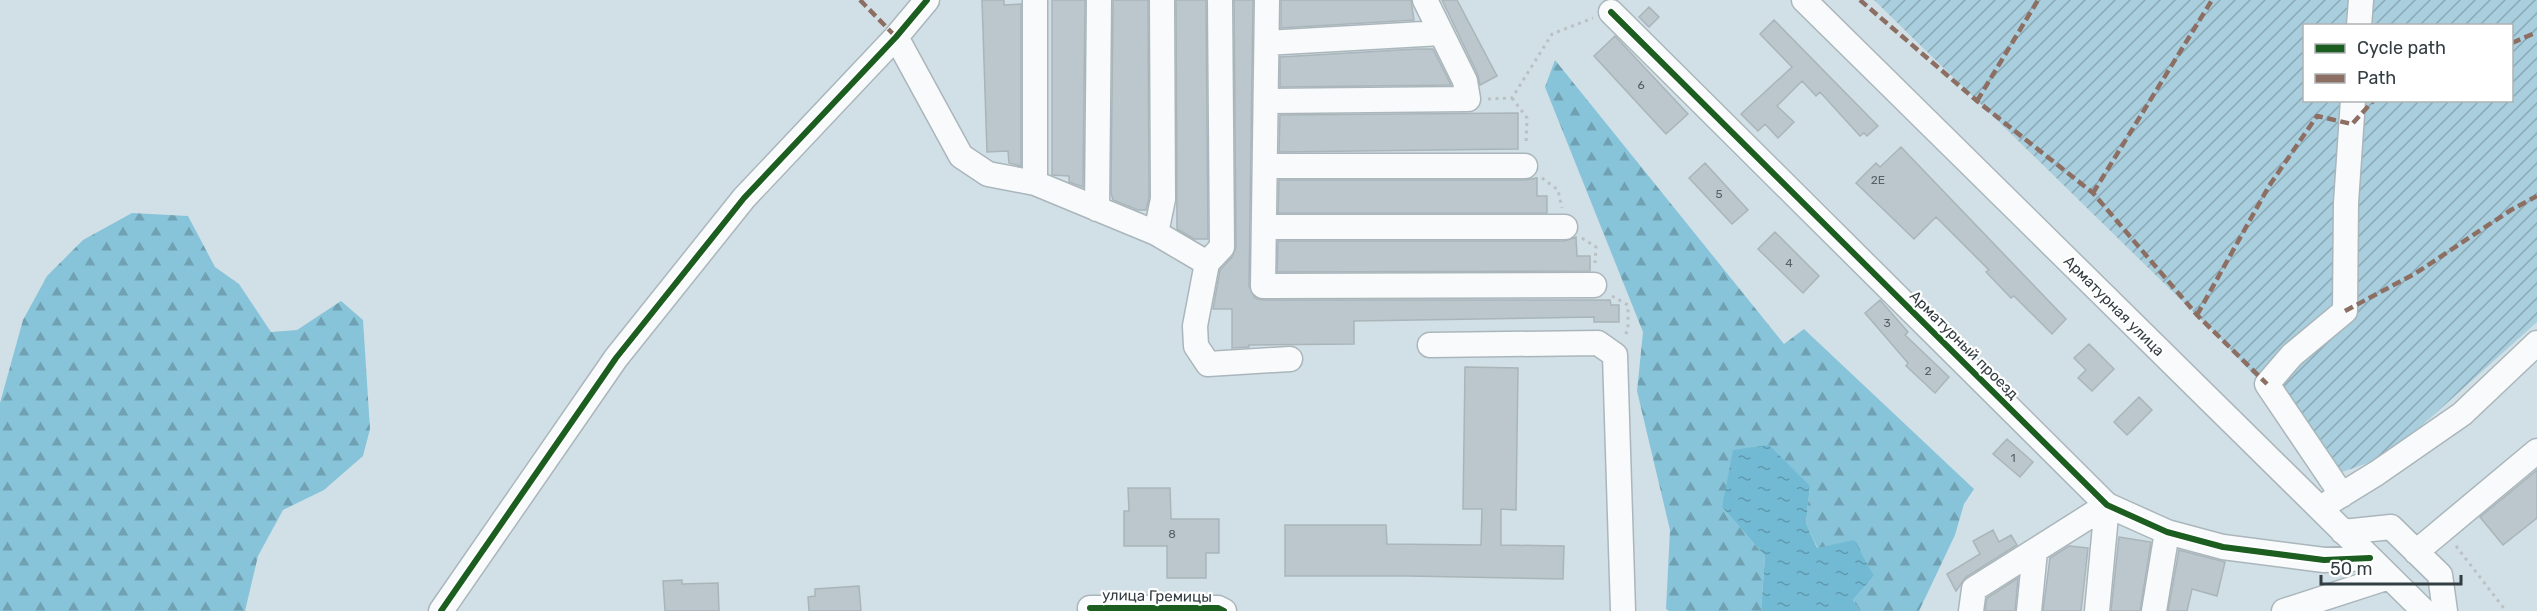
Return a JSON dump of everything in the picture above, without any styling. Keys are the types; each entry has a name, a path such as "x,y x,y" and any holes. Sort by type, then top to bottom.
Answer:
{"street":[{"path":"445,610 631,340 744,198 896,37 927,0"},
{"path":"1035,0 1035,183"},
{"path":"1097,209 1099,0"},
{"path":"1156,233 1163,199 1162,0"},
{"path":"1220,0 1222,247 1207,263 1195,326 1196,346 1208,364 1290,359"},
{"path":"1267,0 1263,286 1594,285"},
{"path":"1266,101 1468,99 1465,81 1425,0"},
{"name":"Арматурная улица","path":"1804,0 2424,611"},
{"path":"2359,24 2361,0"},
{"name":"Арматурный проезд","path":"1611,12 2107,505 2167,532 2223,547 2324,560 2370,558"},
{"path":"1267,43 1441,33"},
{"path":"896,37 962,156 988,174 1035,183 1156,233 1207,263"},
{"path":"2342,495 2267,384 2292,355 2345,311 2346,203 2354,102"},
{"path":"1265,166 1525,166"},
{"path":"1264,227 1565,227"},
{"path":"1430,345 1598,343 1615,355 1623,611"},
{"path":"2319,509 2462,414 2537,343"},
{"path":"2416,552 2537,452"},
{"path":"1971,611 1974,589 2107,505"},
{"path":"2097,611 2107,505"},
{"path":"2343,532 2391,527 2440,575 2445,611"},
{"path":"2154,611 2167,532"},
{"path":"2029,611 2035,551"},
{"path":"2284,611 2389,577"},
{"name":"улица Гремицы","path":"1090,608 1218,608 1224,611"}],"path":[{"path":"1468,99 1512,98 1552,34 1611,12"},
{"path":"2443,529 2506,611"}],"green space":[{"path":"1555,60 1784,344 1804,329 1974,489 1964,504 1955,535 1919,611 1860,611 1853,600 1874,576 1818,549 1806,523 1810,486 1722,507 1765,556 1761,611 1669,611 1666,609 1670,530 1637,391 1643,332 1545,87"},
{"path":"132,213 188,216 215,267 239,284 271,332 297,330 341,301 363,320 370,429 363,456 324,490 283,510 258,556 245,611 0,611 0,403 23,320 47,276 83,240"}],"shaded area":[{"path":"1874,0 2537,0 2537,322 2388,456 2342,472 2218,336"}],"water":[{"path":"1769,445 1810,486 1806,523 1817,548 1854,540 1874,576 1853,600 1860,611 1761,611 1765,556 1722,507 1733,450"}],"building":[{"path":"982,0 1004,0 1004,5 1021,4 1021,166 1009,163 1008,151 987,152"},
{"path":"1052,0 1085,0 1083,187 1069,182 1069,176 1052,175"},
{"path":"1113,0 1148,0 1149,198 1146,210 1138,210 1113,200 1111,193"},
{"path":"1176,0 1206,0 1208,239 1194,239 1177,229"},
{"path":"1234,0 1253,0 1249,286 1255,298 1263,300 1610,300 1611,305 1619,305 1619,322 1594,322 1594,317 1354,321 1354,344 1249,345 1249,347 1232,348 1232,309 1213,309 1220,270 1232,257 1236,247"},
{"path":"1281,0 1411,0 1414,20 1281,28"},
{"path":"1442,0 1457,0 1497,76 1480,85 1478,75"},
{"path":"1649,7 1659,17 1649,27 1639,17"},
{"path":"1774,20 1878,126 1867,136 1864,133 1860,136 1820,92 1816,96 1802,81 1777,106 1794,122 1778,138 1765,124 1758,131 1741,114 1792,67 1760,34"},
{"path":"1615,36 1688,114 1666,134 1594,56"},
{"path":"1433,49 1451,85 1280,87 1280,57"},
{"path":"1518,113 1518,149 1279,152 1280,115"},
{"path":"1901,147 2066,319 2052,334 2014,296 2011,298 1986,272 1989,270 1936,217 1914,239 1856,183 1876,163 1880,167"},
{"path":"1705,163 1748,210 1732,224 1689,178"},
{"path":"1537,178 1537,196 1547,196 1547,213 1278,213 1279,180 1525,180"},
{"path":"1775,232 1819,276 1803,293 1758,249"},
{"path":"1576,237 1577,256 1590,256 1590,271 1277,272 1278,241 1565,241"},
{"path":"1880,300 1908,332 1905,335 1949,377 1935,393 1906,366 1908,363 1865,313"},
{"path":"2089,344 2114,369 2092,391 2078,378 2086,370 2074,358"},
{"path":"1465,367 1518,368 1516,510 1501,509 1501,545 1564,546 1563,579 1285,576 1285,525 1386,525 1387,544 1481,545 1482,509 1463,509"},
{"path":"2139,397 2152,410 2127,435 2114,422"},
{"path":"2007,439 2033,462 2020,477 1993,454"},
{"path":"2537,470 2537,518 2503,545 2480,517"},
{"path":"1128,488 1170,488 1171,519 1219,519 1219,553 1206,553 1206,578 1167,578 1167,546 1124,546 1124,511 1129,511"},
{"path":"1993,530 1999,542 2011,535 2017,545 1966,577 1956,591 1947,574 1980,554 1973,541"},
{"path":"2119,537 2151,542 2140,611 2111,611"},
{"path":"2069,546 2088,548 2081,611 2043,611 2050,558"},
{"path":"2179,550 2225,562 2217,596 2192,589 2187,611 2168,611"},
{"path":"2018,578 2015,611 1985,611 1987,598"},
{"path":"682,580 682,584 718,583 719,611 665,611 663,581"},
{"path":"859,586 861,611 809,611 808,597 815,596 815,589"}],"marked path":[{"path":"860,0 896,37"},
{"path":"1860,0 1977,101 2093,193 2197,315 2267,384"},
{"path":"1977,101 2038,0"},
{"path":"2093,193 2212,0"},
{"path":"2513,43 2535,33"},
{"path":"2197,315 2269,186 2317,116 2352,124 2372,102"},
{"path":"2345,311 2416,273 2511,210 2537,196"}],"cycle path":[{"path":"441,611 616,358 744,198 896,37 927,0"},
{"path":"1611,12 2107,505 2167,532 2223,547 2324,560 2370,558"},
{"path":"1090,608 1218,608 1224,611"}]}
